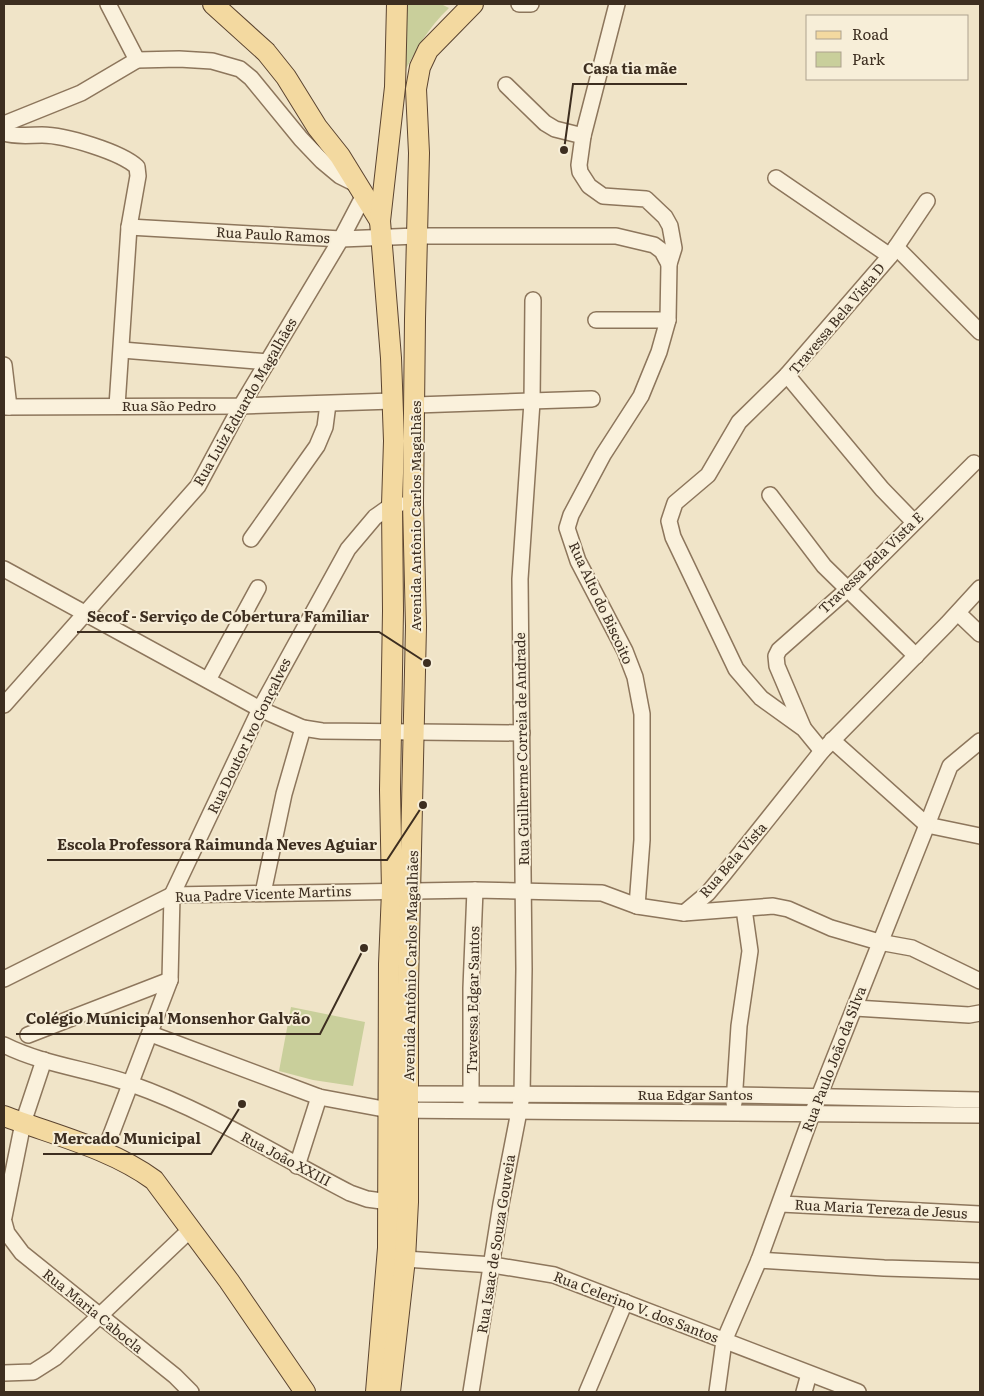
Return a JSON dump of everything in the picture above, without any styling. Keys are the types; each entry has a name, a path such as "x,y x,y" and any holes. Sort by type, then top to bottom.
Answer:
{"main road":[{"name":"Avenida Antônio Carlos Magalhães","path":"213,4 232,19 277,65 324,138 340,156 380,230"},
{"name":"Avenida Antônio Carlos Magalhães","path":"232,4 268,36 292,63 334,132 340,156"},
{"name":"Avenida Antônio Carlos Magalhães","path":"397,4 395,87 380,230 393,401 391,730 402,891"},
{"name":"Avenida Antônio Carlos Magalhães","path":"390,1392 405,1259 399,1102 402,891 415,731 415,318 419,153 416,89 420,67 428,50 465,6"},
{"path":"395,87 416,89"},
{"name":"Avenida Antônio Carlos Magalhães","path":"376,1392 385,1309 389,1202 399,1102"},
{"path":"10,1120 104,1152 140,1170 154,1180 191,1229 305,1392"}],"street":[{"path":"108,4 137,60"},
{"path":"519,4 532,4"},
{"name":"Rua Alto do Biscoito","path":"617,4 583,136 579,165 580,172 589,186 603,196 646,199 665,217 670,226 674,248 669,264 668,320 659,352 641,396 603,455 571,515 567,528 578,560 625,651 635,677 642,714 642,840 637,906"},
{"path":"4,124 81,94 137,60 179,59 212,61 240,68 251,78 300,139 322,161 360,190"},
{"path":"506,86 545,123 555,129 583,136"},
{"path":"4,133 44,135 78,140 137,167 138,176 129,228 117,406"},
{"path":"776,178 893,252 980,332"},
{"name":"Rua Luiz Eduardo Magalhães","path":"6,698 198,486 241,406 341,239 360,190"},
{"name":"Travessa Bela Vista D","path":"914,522 882,489 787,375 893,252 927,200"},
{"name":"Rua Paulo Ramos","path":"129,228 341,239 380,230 417,236 616,236 654,245 662,251 669,264"},
{"name":"Rua Guilherme Correia de Andrade","path":"520,1103 524,1048 520,579 532,402 533,300"},
{"path":"596,320 668,320"},
{"path":"122,350 268,362"},
{"path":"4,365 6,407"},
{"path":"787,375 748,411 732,431 708,475 672,508 670,528 688,570 723,637 736,669 761,698 804,728 927,825 980,836"},
{"path":"416,406 592,400"},
{"name":"Rua São Pedro","path":"6,407 241,406 393,401"},
{"path":"251,540 317,446 325,427 328,404"},
{"name":"Travessa Bela Vista E","path":"804,728 777,666 776,656 784,645 848,589 974,463"},
{"path":"770,494 807,545 848,589 916,656"},
{"path":"392,505 414,503"},
{"name":"Rua Doutor Ivo Gonçalves","path":"104,1152 152,1034 170,980 172,895 260,709 348,549 365,526 392,505"},
{"path":"4,569 260,709 304,728 353,732 391,730 522,733"},
{"path":"208,680 258,588"},
{"name":"Rua Bela Vista","path":"684,913 708,893 827,746 958,613 980,588"},
{"path":"958,613 980,634"},
{"path":"264,892 284,794 304,728"},
{"name":"Rua Paulo João da Silva","path":"717,1392 724,1340 759,1260 781,1204 812,1114 950,766 980,741"},
{"path":"402,891 475,890 602,893 637,906 684,913 773,906 788,909 831,928 879,942 912,948 980,981"},
{"name":"Travessa Edgar Santos","path":"471,1110 471,988 475,890"},
{"name":"Rua Padre Vicente Martins","path":"4,979 172,895 402,891"},
{"path":"733,1112 739,1026 750,952 744,909"},
{"path":"28,1035 170,980"},
{"path":"855,1008 980,1013"},
{"path":"152,1034 319,1096 399,1102"},
{"name":"Rua João XXIII","path":"4,1045 44,1060 131,1084 228,1128 297,1166 361,1197 389,1202"},
{"path":"4,1216 10,1120 44,1060"},
{"name":"Rua Edgar Santos","path":"399,1102 471,1094 520,1103 733,1112 980,1115"},
{"name":"Rua Edgar Santos","path":"399,1102 471,1110 520,1103 734,1095 980,1100"},
{"path":"297,1166 319,1096"},
{"path":"956,1099 956,1115"},
{"name":"Rua Isaac de Souza Gouveia","path":"471,1392 520,1103"},
{"name":"Rua Maria Tereza de Jesus","path":"781,1204 980,1214"},
{"path":"4,1250 5,1228"},
{"name":"Rua Maria Cabocla","path":"5,1228 22,1253 191,1392"},
{"path":"4,1373 33,1372 55,1358 191,1229"},
{"name":"Rua Celerino V. dos Santos","path":"405,1259 493,1264 554,1275 858,1392"},
{"path":"759,1260 884,1268 980,1271"},
{"path":"587,1392 625,1302"},
{"path":"804,1392 809,1374"}],"green space":[{"path":"402,4 441,4 449,8 423,39 403,75"},
{"path":"291,1007 365,1022 353,1086 313,1080 279,1071"}],"place":[{"name":"Casa tia mãe","path":"564,150"},
{"name":"Secof - Serviço de Cobertura Familiar","path":"427,663"},
{"name":"Escola Professora Raimunda Neves Aguiar","path":"423,805"},
{"name":"Colégio Municipal Monsenhor Galvão","path":"364,948"},
{"name":"Mercado Municipal","path":"242,1104"}]}
